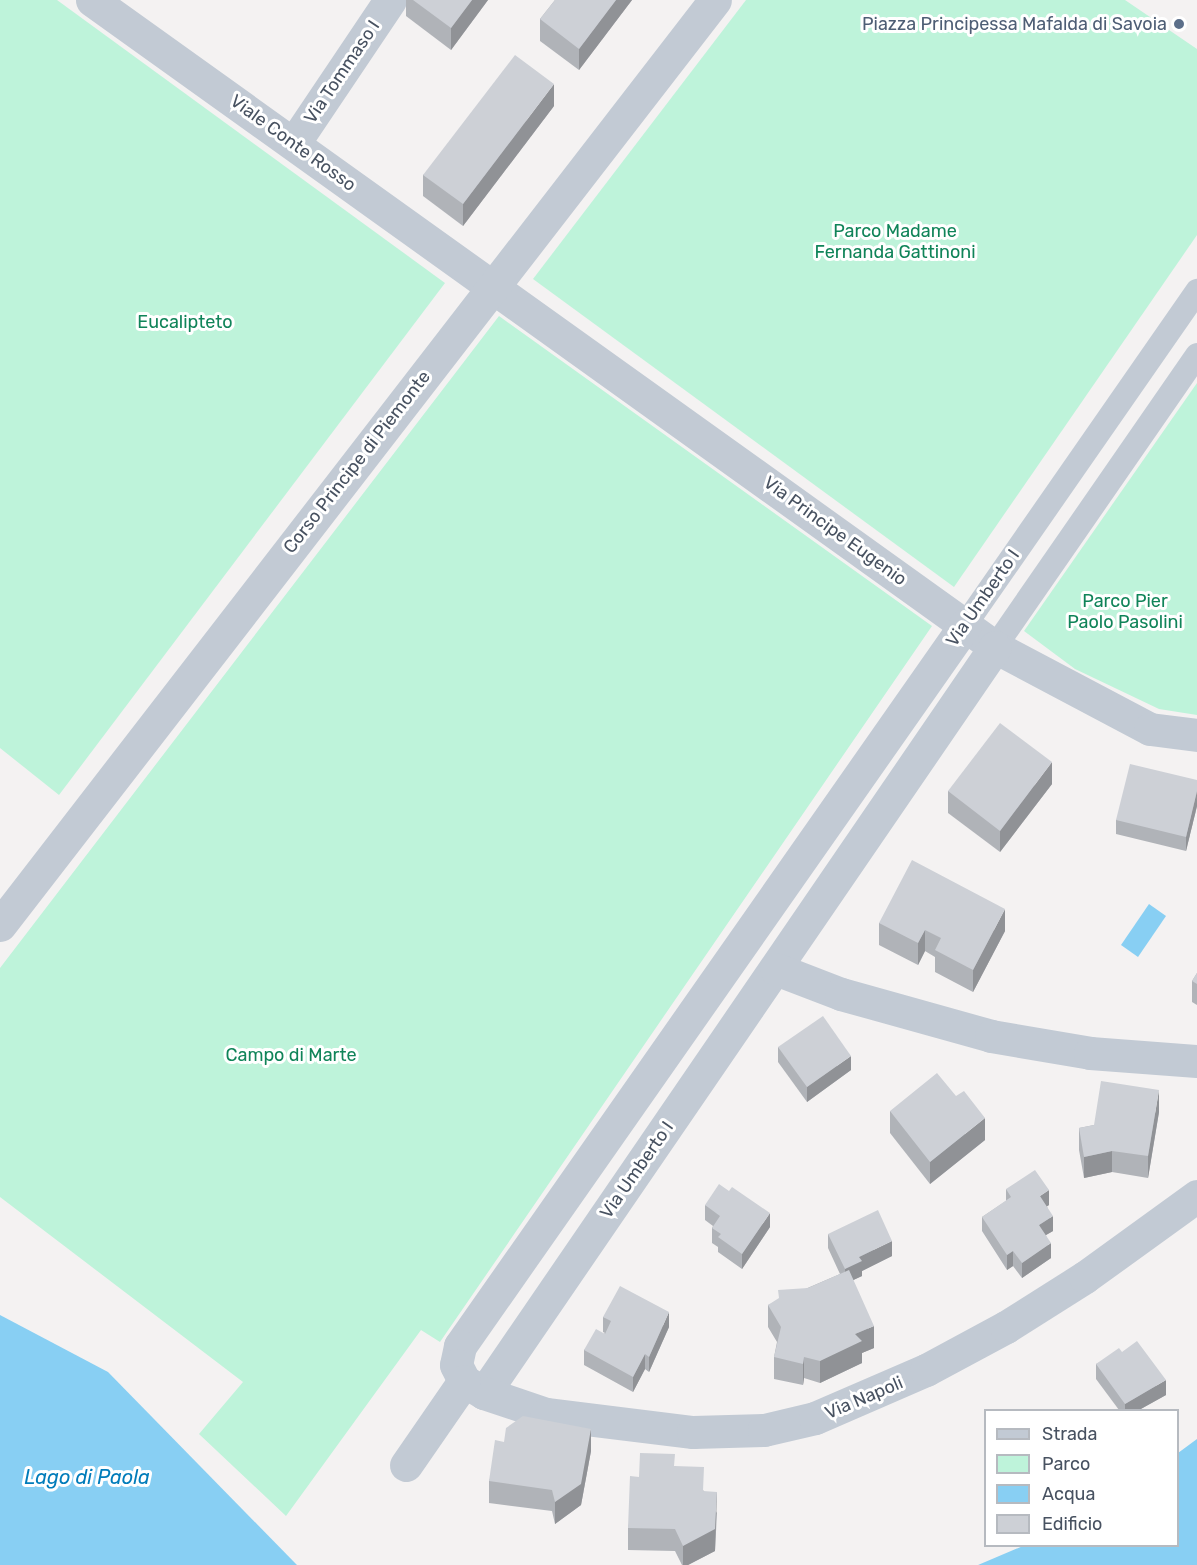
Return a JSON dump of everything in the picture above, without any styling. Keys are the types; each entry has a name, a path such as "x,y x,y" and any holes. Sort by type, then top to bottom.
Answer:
{"street":[{"name":"Viale Conte Rosso","path":"92,0 493,286"},
{"name":"Via Tommaso I","path":"294,143 390,0"},
{"name":"Corso Principe di Piemonte","path":"0,925 715,0"},
{"name":"Via Principe Eugenio","path":"493,286 995,647 1150,729 1197,735"},
{"name":"Via Umberto I","path":"474,1387 456,1365 460,1346 1197,291"},
{"name":"Via Umberto I","path":"406,1465 474,1387 776,969 1197,355"},
{"path":"769,904 804,928"},
{"path":"776,969 841,994 1012,1040 1090,1053 1197,1061"},
{"name":"Via Napoli","path":"474,1387 546,1414 693,1432 764,1430 815,1418 926,1370 1006,1327 1085,1277 1197,1196"}],"green space":[{"name":"Eucalipteto","path":"0,0 57,0 445,283 59,795 0,748"},
{"name":"Parco Madame Fernanda Gattinoni","path":"746,0 1125,0 1197,49 1197,235 954,587 533,279"},
{"name":"Campo di Marte","path":"499,316 932,626 440,1342 421,1330 286,1516 199,1434 243,1382 0,1197 0,968"},
{"name":"Parco Pier Paolo Pasolini","path":"1197,383 1197,715 1159,709 1075,669 1024,631"}],"water":[{"path":"1149,904 1166,916 1138,957 1121,945"},
{"name":"Lago di Paola","path":"0,1315 108,1372 297,1565 0,1565"},
{"path":"1197,1439 1197,1565 978,1565 1021,1547 1179,1547 1179,1452"}],"building":[{"path":"413,0 472,0 451,28"},
{"path":"555,0 616,0 579,49 540,19"},
{"path":"515,55 554,84 463,204 423,175"},
{"path":"1000,723 1052,762 1000,831 948,791"},
{"path":"1130,764 1197,780 1197,791 1186,837 1116,820"},
{"path":"912,860 1005,909 973,970 935,950 941,938 925,930 918,943 879,923"},
{"path":"1197,973 1197,984 1192,981"},
{"path":"823,1016 851,1056 807,1087 778,1047"},
{"path":"937,1073 956,1096 964,1091 985,1118 930,1162 890,1111"},
{"path":"1101,1081 1159,1090 1148,1156 1112,1151 1084,1157 1079,1128 1094,1125"},
{"path":"1035,1170 1049,1190 1040,1196 1053,1216 1039,1225 1051,1243 1022,1263 1013,1251 1007,1255 982,1217 1011,1197 1006,1189"},
{"path":"719,1184 729,1191 732,1187 770,1213 742,1254 718,1237 721,1234 712,1228 720,1216 705,1205"},
{"path":"878,1210 892,1241 859,1257 862,1261 845,1269 828,1234"},
{"path":"849,1270 874,1326 855,1334 862,1341 820,1361 804,1357 803,1364 774,1357 781,1327 768,1305 779,1298 778,1290 808,1288"},
{"path":"620,1286 669,1312 649,1357 645,1354 633,1377 584,1350 596,1329 605,1334 611,1321 603,1317"},
{"path":"1137,1341 1166,1380 1125,1404 1096,1364 1119,1348 1122,1352"},
{"path":"523,1416 591,1429 581,1484 555,1502 552,1490 489,1481 495,1440 504,1442 506,1428"},
{"path":"640,1453 675,1454 674,1466 704,1467 703,1491 717,1492 715,1529 683,1546 675,1529 628,1528 630,1476 639,1477"}],"place":[{"name":"Piazza Principessa Mafalda di Savoia","path":"1179,24"}]}
